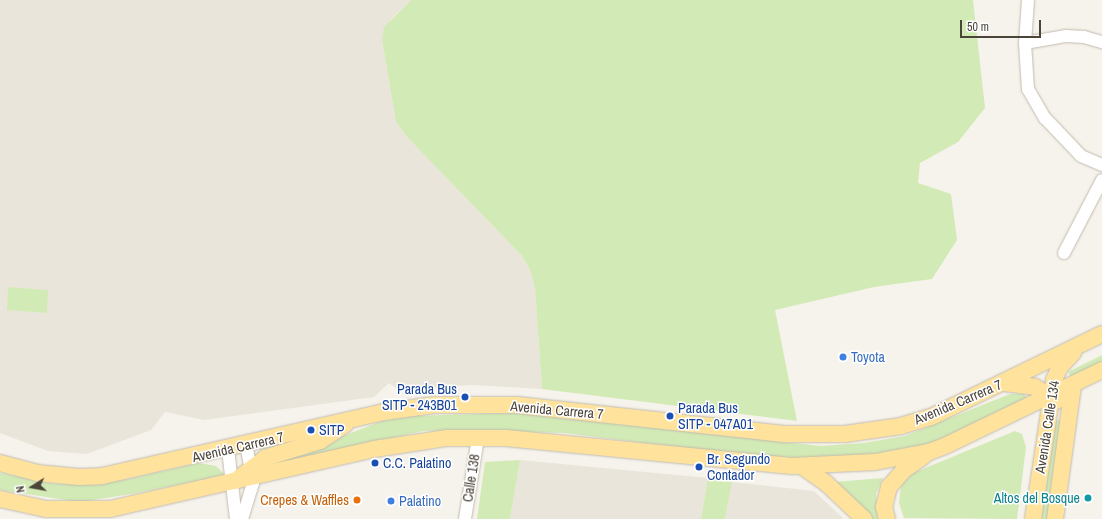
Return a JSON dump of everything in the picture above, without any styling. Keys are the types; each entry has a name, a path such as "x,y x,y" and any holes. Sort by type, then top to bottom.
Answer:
{"main road":[{"name":"Avenida Carrera 7","path":"0,463 37,473 79,478 102,476 246,445 413,406 484,404 542,407 786,434 832,436 873,431 931,417 1004,383 1102,334"},
{"name":"Avenida Calle 134","path":"1033,519 1051,396 1059,368 1081,344"},
{"path":"887,519 884,507 889,487 904,470 929,452 1051,396 1102,370"},
{"path":"1004,383 1028,385 1051,396 1070,412"},
{"name":"Avenida Calle 134","path":"1055,519 1073,385"},
{"path":"0,499 45,514 110,509 234,482 252,472 270,456 320,441 353,420"},
{"path":"252,472 408,443 478,438 506,438 803,467 875,462 929,452"},
{"path":"803,467 827,484 864,519"}],"street":[{"path":"1028,0 1025,43 1028,89 1045,118 1081,156 1102,165"},
{"path":"1025,43 1066,36 1084,37 1102,42"},
{"path":"1064,253 1102,180"},
{"name":"Calle 138","path":"465,519 478,438"},
{"path":"242,519 252,491 252,472 246,445"},
{"path":"228,449 234,482 236,519"}],"shaded area":[{"path":"0,0 411,0 392,18 382,40 396,122 407,137 522,256 530,270 535,288 542,389 473,385 399,390 389,383 374,397 204,420 165,412 151,430 87,454 48,451 0,433"},
{"path":"520,460 708,478 701,519 510,519"},
{"path":"732,482 814,491 844,519 725,519"}],"green space":[{"path":"411,0 973,0 985,108 958,142 920,163 918,183 951,194 957,240 932,279 874,287 775,310 797,421 542,389 535,288 530,270 522,256 407,137 396,122 382,40 384,27"},
{"path":"8,287 48,290 47,313 7,310"},
{"path":"1102,355 1102,363 1071,377 1068,372"},
{"path":"1010,394 1024,394 1029,400 946,439 899,453 814,460 718,452 564,433 470,430 423,431 263,467 382,421 414,416 514,413 821,446 864,443 905,436"},
{"path":"1063,419 1049,519 1038,519 1053,422"},
{"path":"1015,431 1022,434 1026,447 1017,519 904,518 899,503 901,486 913,473"},
{"path":"520,460 510,519 477,519 485,462"},
{"path":"199,463 216,466 225,475 137,493 80,502 0,490 0,473 54,484 89,485 129,479"},
{"path":"708,478 732,482 725,519 701,519"},
{"path":"883,478 876,494 878,519 873,519 834,482"}],"place":[{"name":"Toyota","path":"843,357"},
{"name":"Parada Bus SITP - 243B01","path":"465,397"},
{"name":"Parada Bus SITP - 047A01","path":"670,416"},
{"name":"SITP","path":"311,430"},
{"name":"C.C. Palatino","path":"375,463"},
{"name":"Br. Segundo Contador","path":"699,467"},
{"name":"Altos del Bosque","path":"1088,498"},
{"name":"Crepes & Waffles","path":"357,500"},
{"name":"Palatino","path":"391,501"}]}
